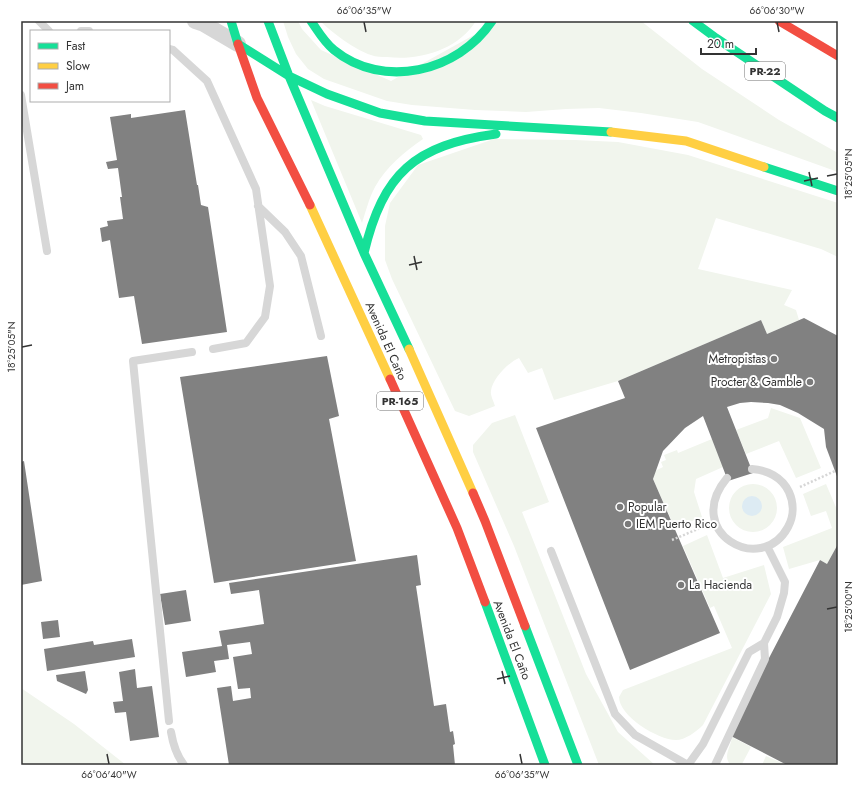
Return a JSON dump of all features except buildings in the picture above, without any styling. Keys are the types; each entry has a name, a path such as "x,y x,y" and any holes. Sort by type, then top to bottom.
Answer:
{"main road":[{"name":"Avenida El Caño","path":"231,21 257,98 325,236 457,528 545,765"},
{"name":"Avenida El Caño","path":"268,21 289,76 364,253 429,392 484,521 578,765"},
{"path":"311,21 332,48 359,65 375,71 412,73 449,61 470,46 486,31 492,21"},
{"name":"PR-22","path":"693,21 825,111 838,118"},
{"path":"779,21 838,56"},
{"path":"793,21 808,38"},
{"path":"238,44 289,76 327,94 380,113 425,121 607,132 686,141 838,191"},
{"path":"364,253 369,229 377,210 395,179 406,167 423,155 452,142 529,128"}],"street":[{"path":"195,21 204,24 238,44"}],"lane":[{"path":"39,21 48,30"},
{"path":"170,49 207,81 256,189 270,286 265,317 246,343 214,348"},
{"path":"21,95 47,251"},
{"path":"258,206 285,232 301,256 321,336"},
{"path":"169,721 134,362 192,352"},
{"path":"727,478 716,492 713,502 715,522 719,530 725,538 741,547 750,548 767,546 780,538 789,525 792,517 792,509 789,492 784,484 768,472 752,469"},
{"path":"715,765 765,659 764,643 777,617 784,593 785,582 767,546"},
{"path":"551,551 616,714 635,735 688,765 703,744 749,652 764,643"},
{"path":"171,732 180,760 184,765"}],"path":[{"path":"789,492 835,471"},
{"path":"672,540 715,522"}],"shaded area":[{"path":"283,21 298,21 302,29 321,50 391,81 499,21 641,21 702,69 779,120 838,153 838,172 698,122 641,113 599,108 526,112 475,110 412,105 387,101 324,79 308,69 296,54 288,37"},
{"path":"320,21 476,21 468,31 448,46 424,55 399,58 377,57 365,53 344,41"},
{"path":"311,100 325,106 421,135 423,139 396,160 384,173 371,196 362,223"},
{"path":"494,139 618,142 688,155 838,203 838,257 821,249 716,218 698,269 792,290 784,305 796,310 799,320 767,334 761,320 618,381 554,400 542,368 528,373 519,358 506,367 494,381 491,393 495,406 469,416 455,411 392,279 385,260 385,226 390,203 418,165"},
{"path":"771,408 800,418 821,468 796,478 779,441 746,454 736,430 768,418"},
{"path":"515,415 549,502 522,512 586,674 618,732 655,765 599,765 514,546 473,452 473,445 492,423"},
{"path":"712,439 723,467 696,479 694,492 702,517 675,528 653,479 655,471 663,467 661,462 666,460 664,455 677,450 678,453"},
{"path":"753,484 762,486 770,491 775,499 777,508 775,517 770,525 762,530 753,532 744,530 736,525 731,517 729,508 731,499 736,491 744,486"},
{"path":"826,484 838,512 838,544 827,564 820,560 789,569 783,547 832,528 826,511 811,516 803,494"},
{"path":"748,496 756,496 762,502 762,510 756,516 748,516 742,510 742,502"},
{"path":"707,535 723,578 764,565 771,594 703,725 694,733 683,739 668,739 641,726 632,719 625,712 619,697 623,690 732,648 714,606 710,608 683,546"},
{"path":"21,688 74,724 126,765 21,765"},
{"path":"732,737 751,747 742,764 731,765 728,762 727,755"},
{"path":"766,756 787,765 762,765"}],"traffic: fast":[{"path":"231,21 238,44 289,76 327,94 380,113 425,121 611,132"},
{"path":"268,21 289,76"},
{"path":"311,21 330,47 353,62 375,70 397,72 419,70 440,63 460,53 477,39 492,21"},
{"path":"693,21 825,111 838,118"},
{"path":"289,76 364,253 409,349"},
{"path":"364,253 372,225 381,202 393,183 407,168 424,155 444,146 468,139 496,134"},
{"path":"764,167 838,191"},
{"path":"485,602 545,765"},
{"path":"525,626 578,765"}],"traffic: slow":[{"path":"611,132 686,141 764,167"},
{"path":"310,205 390,379"},
{"path":"409,349 473,493"}],"traffic: jam":[{"path":"779,21 838,56"},
{"path":"238,44 257,98 310,205"},
{"path":"390,379 457,528 485,602"},
{"path":"473,493 525,626"}],"place":[{"name":"Metropistas","path":"774,359"},
{"name":"Procter & Gamble","path":"810,382"},
{"name":"Popular","path":"620,507"},
{"name":"IEM Puerto Rico","path":"628,524"},
{"name":"La Hacienda","path":"681,585"}]}
